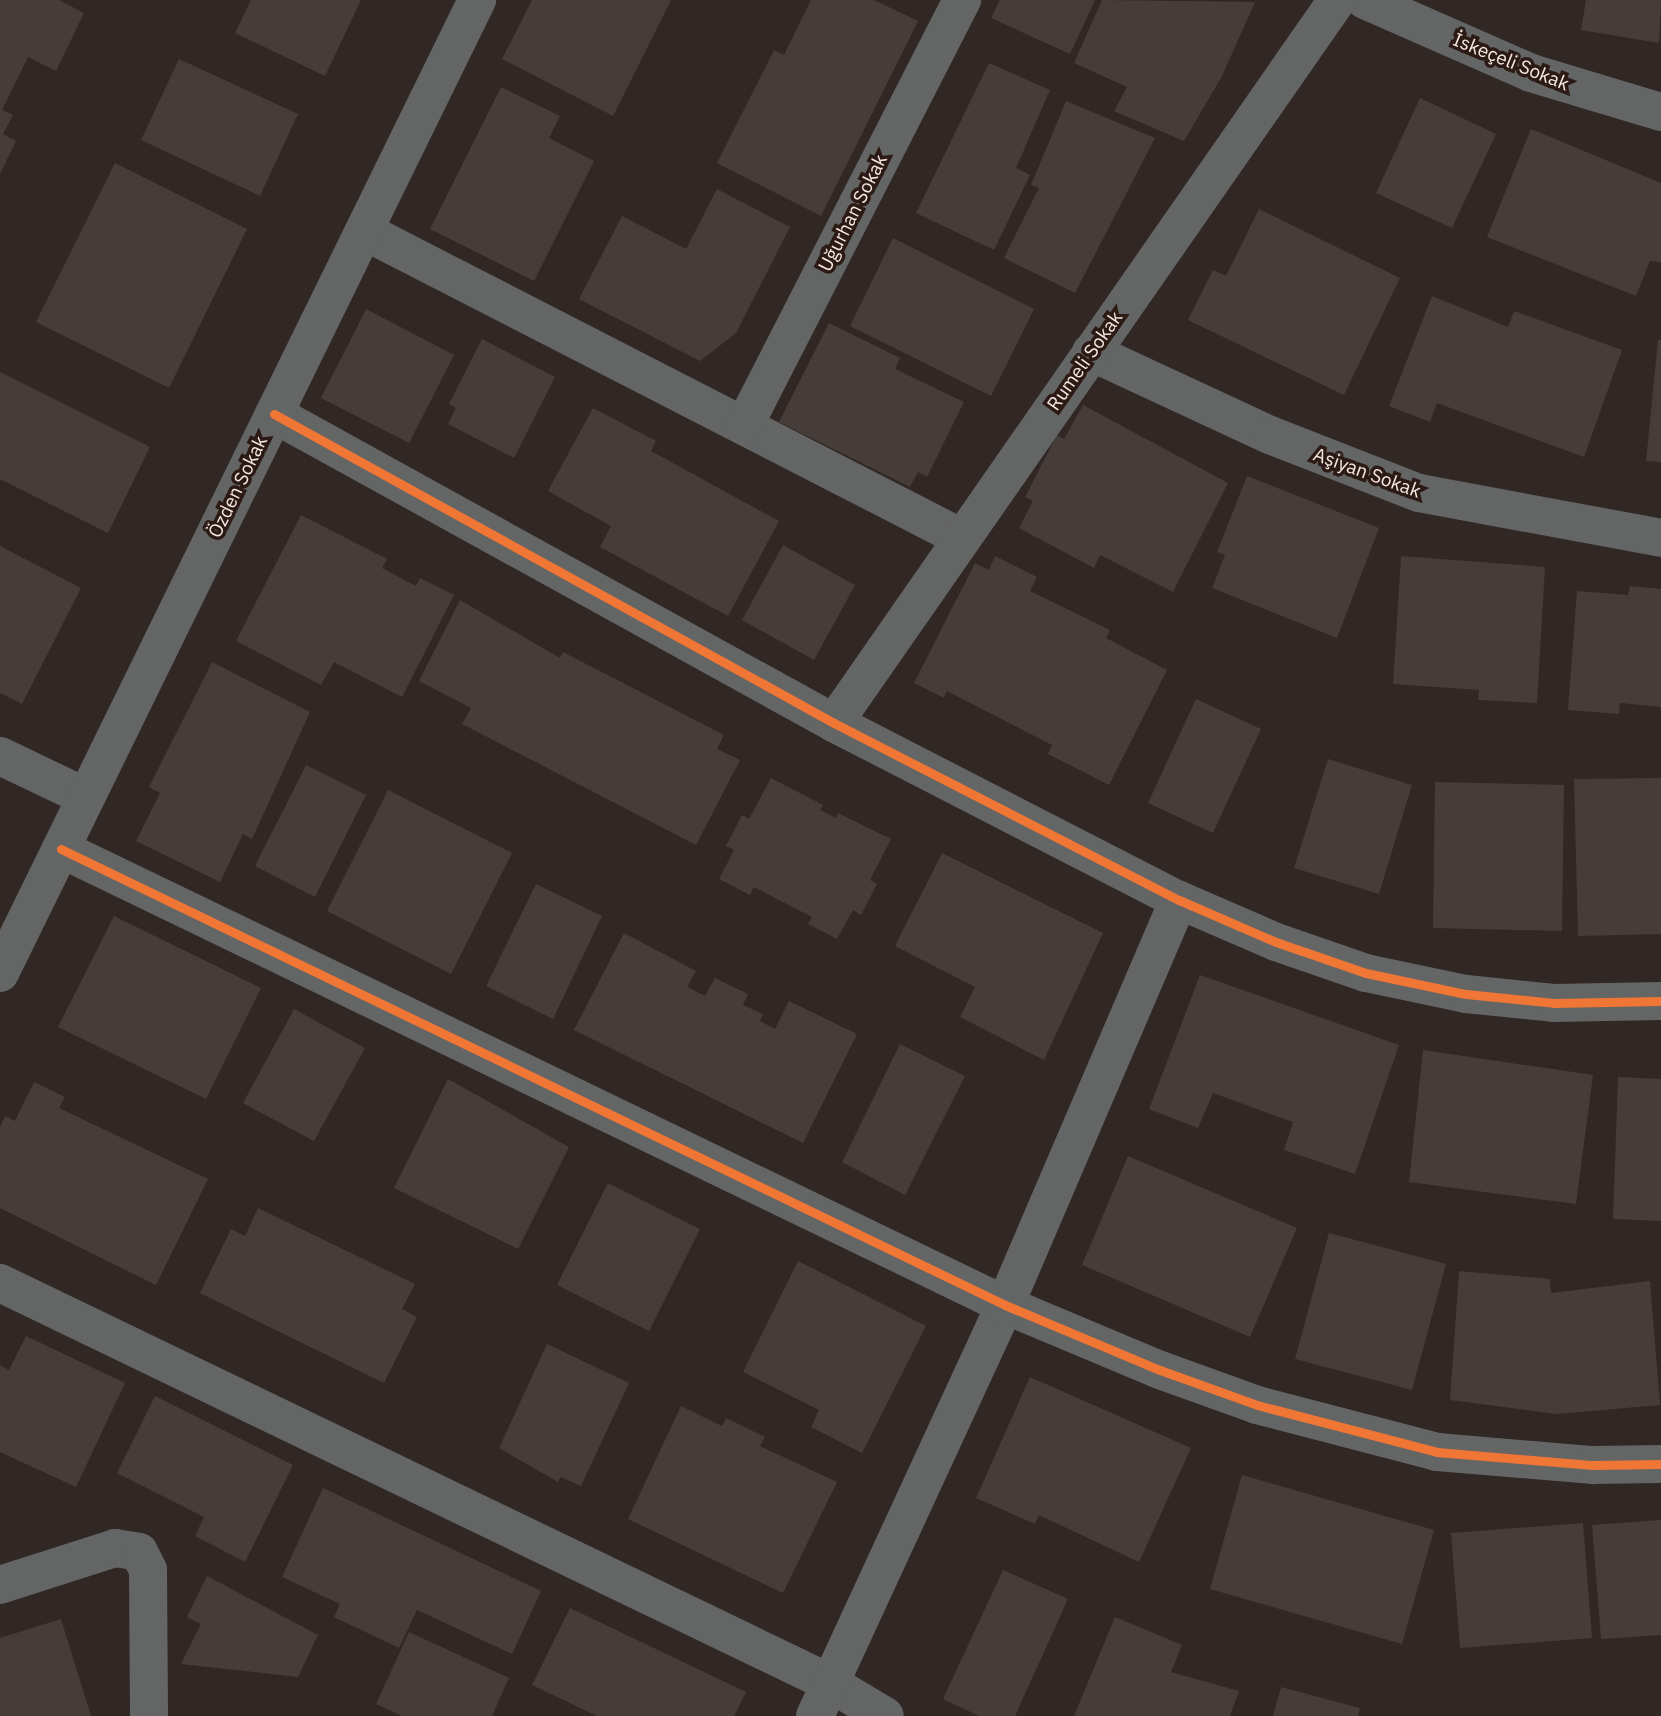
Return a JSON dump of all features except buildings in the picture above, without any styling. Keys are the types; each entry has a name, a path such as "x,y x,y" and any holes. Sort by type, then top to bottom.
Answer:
{"street":[{"name":"Özden Sokak","path":"0,973 366,232 477,0"},
{"name":"Uğurhan Sokak","path":"744,426 962,0"},
{"name":"Rumeli Sokak","path":"834,723 1337,0"},
{"name":"İskeçeli Sokak","path":"1365,0 1531,73 1661,112"},
{"path":"366,232 962,538"},
{"name":"Aşiyan Sokak","path":"1091,352 1281,440 1419,493 1661,538"},
{"path":"274,414 834,723 1179,900 1340,964 1441,989 1554,1003 1661,1001"},
{"path":"0,756 86,797"},
{"path":"61,849 1005,1305 1160,1370 1355,1434 1517,1461 1661,1464"},
{"path":"822,1699 1005,1305 1179,900"},
{"path":"0,1283 822,1699 884,1716"},
{"path":"0,1585 115,1548 139,1552 148,1570 149,1716"}],"cycle path":[{"path":"274,414 834,723 1179,900 1276,942 1366,973 1466,994 1554,1003 1661,1001"},
{"path":"61,849 1005,1305 1160,1370 1257,1405 1437,1452 1593,1465 1661,1464"}]}
